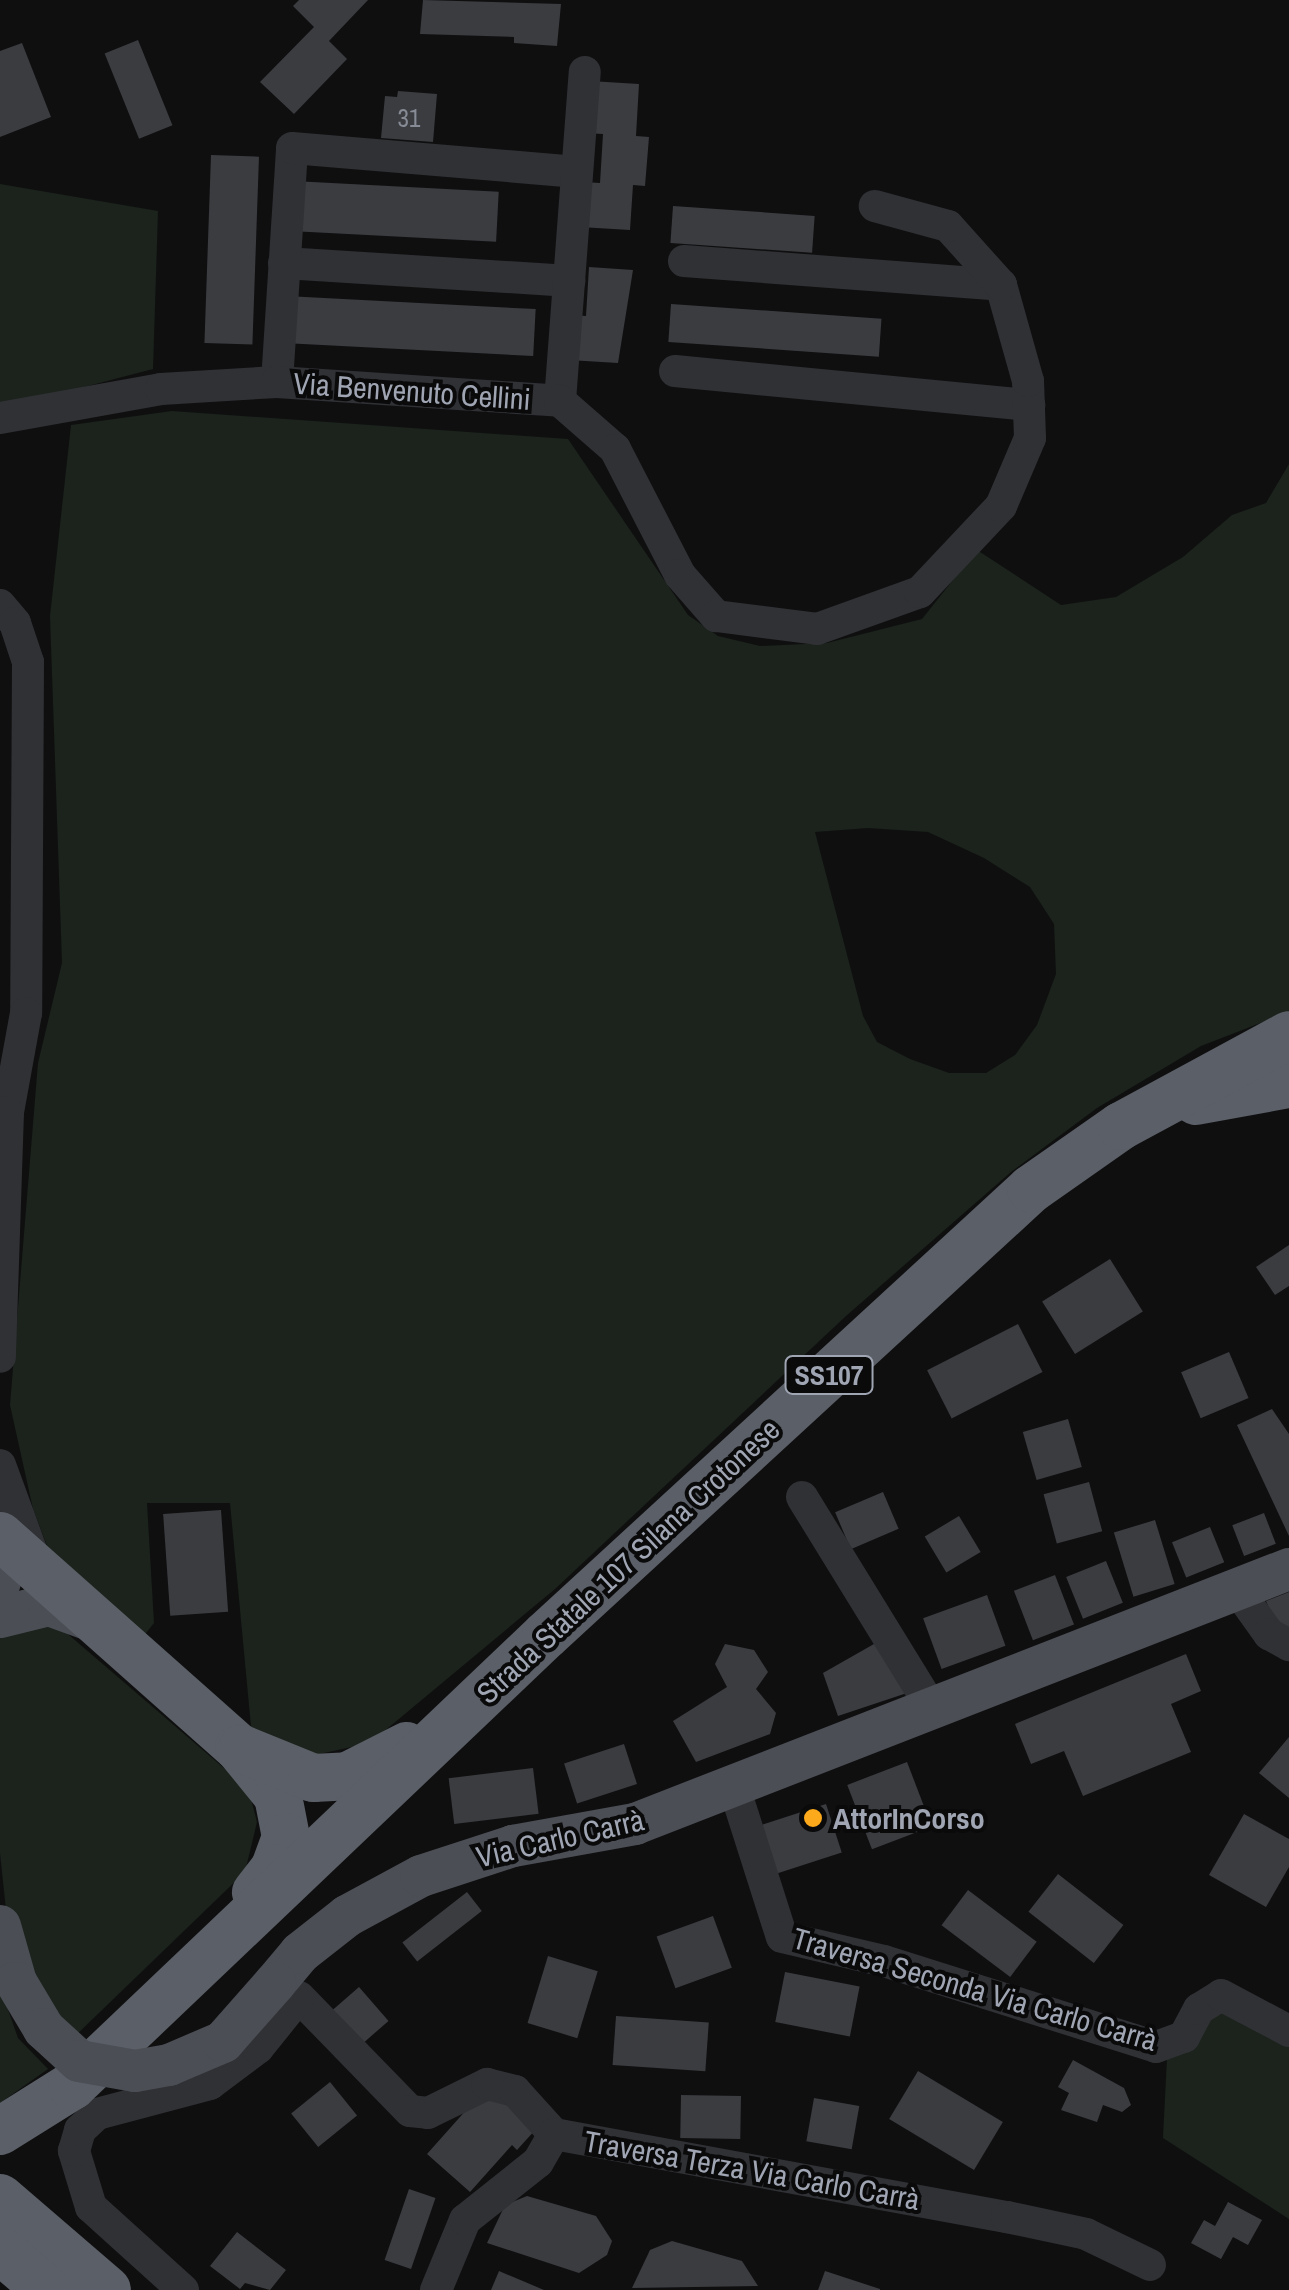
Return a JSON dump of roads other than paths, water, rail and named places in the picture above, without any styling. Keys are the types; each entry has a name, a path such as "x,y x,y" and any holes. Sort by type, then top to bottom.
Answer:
{"highway":[{"name":"Strada Statale 107 Silana Crotonese","path":"0,2131 72,2086 546,1635 1032,1189 1121,1126 1289,1035"},
{"path":"1121,1126 1224,1092 1289,1084"},
{"path":"0,1536 21,1579 90,1620 239,1748 278,1796 286,1837 275,1868 194,1969"},
{"path":"239,1748 313,1778 348,1776 396,1754 546,1635"},
{"path":"1,2198 106,2290"},
{"path":"0,2250 47,2290"}],"main road":[{"path":"0,1547 21,1579"},
{"name":"Via Carlo Carrà","path":"0,1926 16,1982 44,2029 80,2061 135,2071 170,2065 223,2042 291,1978 347,1916 449,1866 514,1846 634,1824 1289,1569"},
{"path":"0,1617 48,1606 90,1620"}],"street":[{"path":"560,401 585,72"},
{"path":"277,382 292,148 577,172"},
{"name":"Via Benvenuto Cellini","path":"0,418 161,388 277,382 560,401 615,449 680,575 716,616 817,630 920,592 965,551 1020,475 1030,438 1030,405 1001,286 948,226 876,206"},
{"path":"684,262 1001,286"},
{"path":"284,263 569,282"},
{"path":"675,371 1030,405"},
{"path":"0,605 15,622 28,662 26,1013 8,1112 0,1357"},
{"path":"0,989 26,1013"},
{"path":"0,1465 21,1579"},
{"path":"802,1497 932,1708"},
{"path":"0,1498 0,1525"},
{"path":"1236,1588 1268,1634 1289,1645"},
{"name":"Traversa Seconda Via Carlo Carrà","path":"734,1787 782,1937 884,1961 1156,2047 1184,2037 1199,2009 1221,1996 1289,2031"},
{"path":"182,2290 91,2208 74,2151 80,2130 97,2114 210,2084 258,2048 291,1978"},
{"name":"Traversa Terza Via Carlo Carrà","path":"291,1978 410,2111 428,2113 488,2084 516,2091 554,2134 1022,2220 1122,2247 1150,2266"},
{"path":"436,2290 465,2220 538,2162 554,2134"}],"place":[{"name":"AttorInCorso","path":"813,1818"}]}
